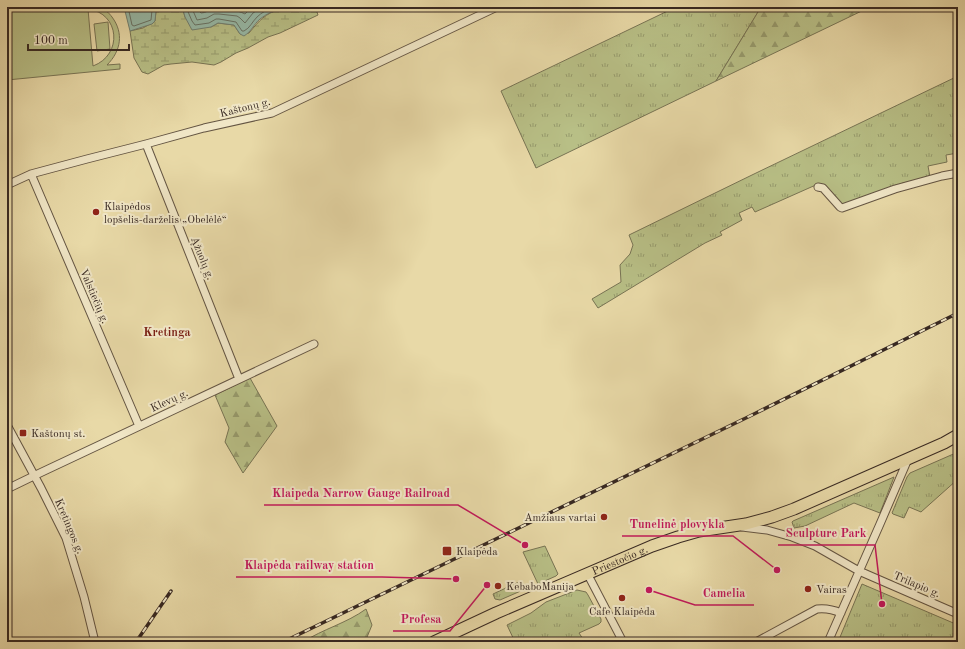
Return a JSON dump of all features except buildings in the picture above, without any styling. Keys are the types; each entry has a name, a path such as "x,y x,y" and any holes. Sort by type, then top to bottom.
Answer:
{"main road":[{"name":"Priestočio g.","path":"434,642 496,613 652,546 699,531 734,526 772,517 794,509 908,459 958,435"},
{"name":"Priestočio g.","path":"944,443 958,439"}],"street":[{"name":"Kaštonų g.","path":"7,185 32,174 87,158 204,128 272,113 497,7"},
{"name":"Ąžuolų g.","path":"146,144 239,379"},
{"path":"818,188 823,188 842,208 895,188 958,173"},
{"name":"Valstiečių g.","path":"32,174 139,426"},
{"name":"Klevų g.","path":"7,489 314,344"},
{"name":"Kretingos g.","path":"7,425 66,538 84,597 95,642"},
{"path":"828,642 908,459"},
{"name":"Trilapio g.","path":"734,526 767,530 792,536 815,546 859,571 958,614"},
{"path":"587,573 623,642"},
{"path":"756,642 817,609 826,608 841,613"}],"green space":[{"path":"52,7 102,8 116,23 119,36 118,48 112,60 107,65 120,64 120,69 7,80 7,11","holes":["88,9 99,12 112,26 114,35 113,44 109,53 103,61 93,66"]},
{"path":"160,7 176,7 183,10 185,17 211,27 218,23 234,25 240,34 249,33 263,18 270,13 281,9 282,7 309,7 317,12 318,15 268,37 214,65 192,62 171,64 164,65 148,74 142,72 134,58 130,31 143,28 155,21 156,11"},
{"path":"676,7 752,7 758,12 716,81 536,168 501,91"},
{"path":"752,7 870,7 716,81 758,12"},
{"path":"108,22 110,49 97,51 94,24"},
{"path":"958,76 958,153 946,155 947,162 928,166 930,177 903,183 845,204 840,204 818,184 755,212 752,207 739,213 742,220 720,232 722,235 705,243 598,308 592,299 621,282 620,265 630,254 633,245 629,235"},
{"path":"250,378 277,426 243,473 225,442 229,428 215,395"},
{"path":"958,452 958,479 921,512 909,507 904,518 892,513 910,473"},
{"path":"894,477 880,513 854,503 805,526 794,528 793,521"},
{"path":"545,546 558,574 538,584 523,552"},
{"path":"519,582 523,590 500,600 495,599 493,594"},
{"path":"862,584 958,625 958,642 838,642"},
{"path":"577,590 586,592 601,619 599,624 579,633 583,639 578,642 515,642 507,625 531,613 546,602"},
{"path":"366,609 372,625 365,642 303,642 359,614"}],"water":[{"path":"124,7 160,7 156,11 155,21 152,24 130,31"},
{"path":"176,7 282,7 281,9 262,17 244,36 240,34 234,25 218,23 211,27 192,30 183,10"}],"railway":[{"path":"283,642 750,416 958,313"},
{"path":"136,642 171,591"}],"place":[{"name":"Klaipėdos lopšelis-darželis „Obelėlė“","path":"96,212"},
{"name":"Kaštonų st.","path":"23,433"},
{"name":"Amžiaus vartai","path":"604,517"},
{"name":"Klaipeda Narrow Gauge Railroad","path":"525,545"},
{"name":"Klaipėda","path":"447,551"},
{"name":"Tunelinė plovykla","path":"777,570"},
{"name":"Klaipėda railway station","path":"456,579"},
{"name":"Profesa","path":"487,585"},
{"name":"KebaboManija","path":"498,586"},
{"name":"Vairas","path":"808,589"},
{"name":"Camelia","path":"649,590"},
{"name":"Cafe Klaipėda","path":"622,598"},
{"name":"Sculpture Park","path":"882,604"}],"district":[{"name":"Kretinga","path":"167,332"}]}
